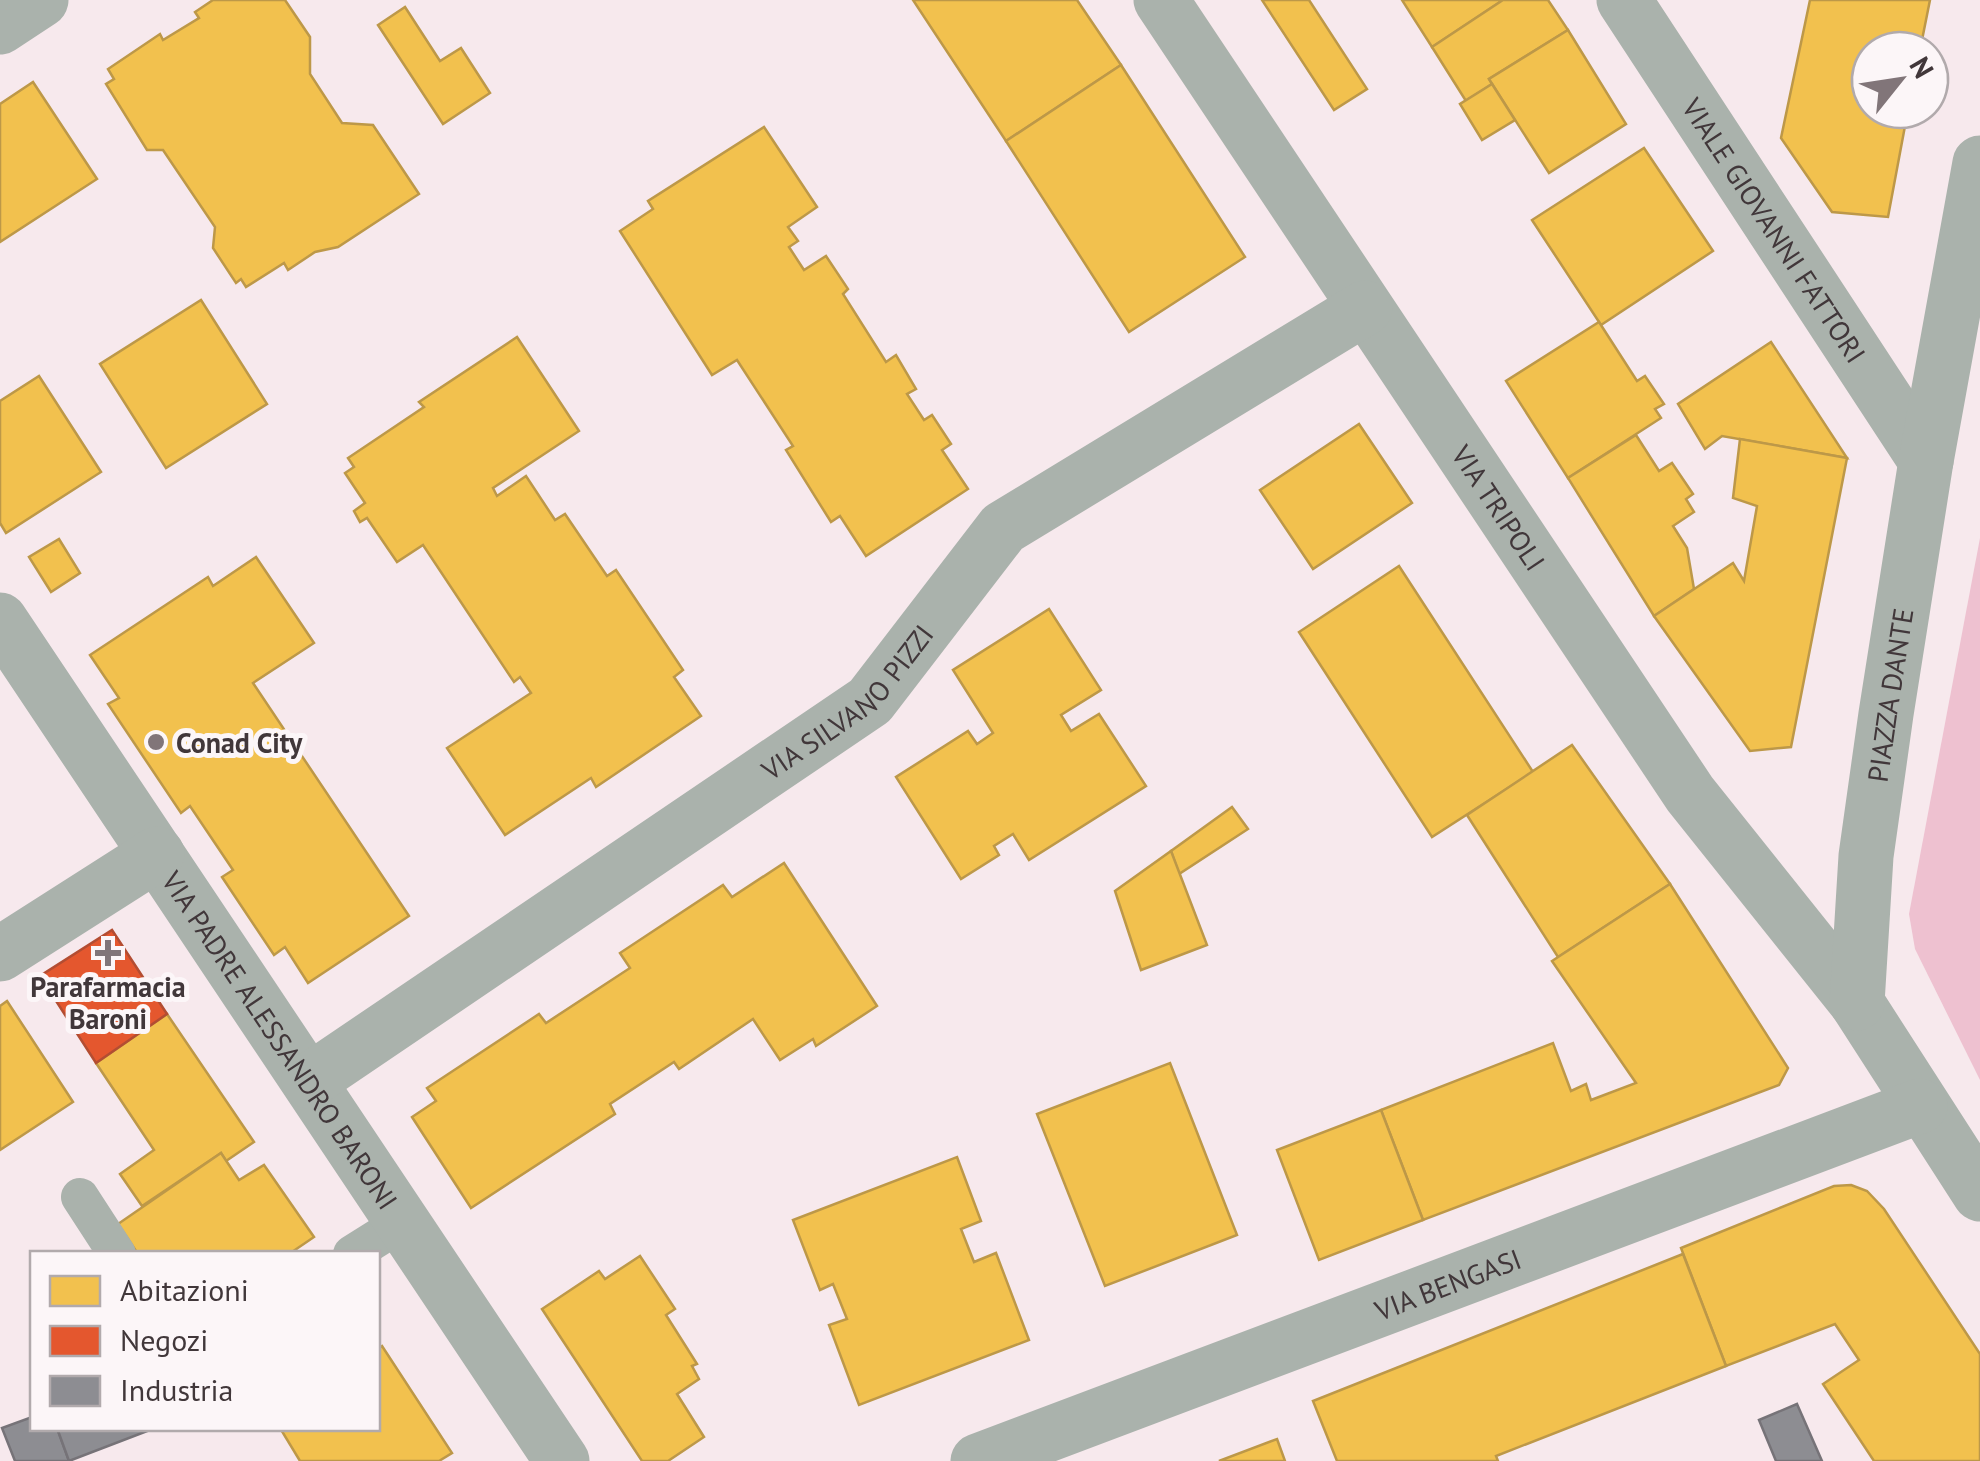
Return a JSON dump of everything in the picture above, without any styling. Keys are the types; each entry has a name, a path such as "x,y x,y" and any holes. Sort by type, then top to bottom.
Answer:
{"street":[{"path":"0,27 41,0"},
{"name":"VIA TRIPOLI","path":"1161,0 1690,794 1857,1003"},
{"name":"VIALE GIOVANNI FATTORI","path":"1624,0 1926,461"},
{"name":"PIAZZA DANTE","path":"1857,1003 1866,856 1926,461 1980,163"},
{"name":"VIA SILVANO PIZZI","path":"309,1081 870,701 1004,528 1365,308"},
{"name":"VIA PADRE ALESSANDRO BARONI","path":"0,620 562,1461"},
{"path":"0,954 156,854"},
{"path":"1857,1003 1980,1194"},
{"name":"VIA BENGASI","path":"978,1461 1920,1106"}],"lane":[{"path":"80,1197 115,1251"},
{"path":"357,1251 403,1222"}],"shaded area":[{"path":"1980,538 1980,1080 1915,949 1909,914"}],"building: Abitazioni":[{"path":"213,0 285,0 310,37 310,74 342,123 373,125 419,194 338,247 315,252 288,270 284,263 246,287 241,279 236,283 213,248 215,227 163,150 147,150 106,84 114,79 108,69 160,34 163,40 199,18 195,12"},
{"path":"913,0 1077,0 1121,65 1006,141"},
{"path":"1262,0 1309,0 1367,89 1334,110"},
{"path":"1402,0 1503,0 1432,47"},
{"path":"1503,0 1548,0 1568,30 1489,79 1492,84 1466,101 1432,47"},
{"path":"1810,0 1930,0 1924,30 1850,30 1850,130 1904,130 1888,217 1832,212 1781,138"},
{"path":"405,7 440,61 461,48 490,93 443,124 378,25"},
{"path":"1568,30 1626,124 1549,173 1489,79"},
{"path":"1121,65 1245,257 1129,332 1006,141"},
{"path":"33,82 97,179 0,242 0,104"},
{"path":"1492,84 1515,120 1482,140 1460,104"},
{"path":"764,127 817,207 788,227 798,241 789,247 804,270 826,256 848,289 843,294 886,362 896,355 916,389 907,394 924,420 932,415 951,444 942,450 968,489 866,556 840,516 831,522 786,450 793,446 737,360 712,375 620,231 653,209 648,201"},
{"path":"1644,148 1713,251 1601,325 1532,220"},
{"path":"201,300 267,404 166,468 100,364"},
{"path":"1599,322 1637,381 1645,376 1664,404 1655,409 1661,418 1568,478 1506,381"},
{"path":"517,337 579,431 493,488 497,496 526,476 555,520 565,514 607,576 616,570 683,670 674,677 701,716 596,787 591,778 505,835 447,748 531,693 520,677 514,682 423,545 397,562 367,518 360,522 354,511 365,503 345,473 354,467 348,458 424,407 419,402"},
{"path":"1771,342 1847,458 1722,436 1705,449 1678,404"},
{"path":"39,376 101,472 6,533 0,523 0,401"},
{"path":"1359,424 1412,503 1313,569 1260,490"},
{"path":"1636,435 1659,471 1672,463 1693,494 1686,499 1694,512 1673,526 1687,548 1694,589 1654,616 1568,478"},
{"path":"1740,439 1847,458 1791,747 1750,751 1654,616 1733,563 1744,581 1757,506 1733,498"},
{"path":"59,539 80,573 51,592 29,557"},
{"path":"256,557 314,643 253,683 409,916 308,983 285,947 274,955 222,877 233,870 190,806 181,813 108,704 119,698 90,655 208,577 213,586"},
{"path":"1399,566 1533,772 1432,837 1299,632"},
{"path":"1049,609 1101,690 1061,715 1071,731 1099,714 1146,786 1029,860 1013,834 994,846 999,855 961,879 896,777 968,731 977,744 993,733 953,670"},
{"path":"1572,745 1670,884 1558,957 1467,815"},
{"path":"1232,807 1248,829 1179,874 1171,851"},
{"path":"1171,851 1207,945 1141,970 1115,891"},
{"path":"784,863 877,1006 816,1046 813,1039 780,1060 753,1019 679,1069 674,1062 610,1104 615,1114 471,1208 412,1117 436,1101 427,1088 539,1014 546,1023 630,968 620,953 723,885 732,897"},
{"path":"1670,884 1788,1068 1779,1085 1423,1220 1381,1110 1553,1043 1571,1091 1586,1084 1591,1100 1636,1083 1552,961"},
{"path":"7,1001 73,1102 0,1150 0,1006"},
{"path":"167,1014 254,1142 226,1161 221,1153 142,1206 120,1174 154,1150 96,1063"},
{"path":"1170,1063 1237,1235 1105,1286 1037,1114"},
{"path":"1381,1110 1423,1220 1319,1260 1277,1150"},
{"path":"221,1153 239,1180 264,1165 314,1237 293,1251 136,1251 118,1224"},
{"path":"957,1157 981,1221 961,1229 974,1262 996,1253 1029,1340 859,1405 829,1325 847,1319 833,1284 820,1290 793,1220"},
{"path":"1851,1185 1867,1191 1884,1209 1980,1354 1980,1461 1874,1461 1823,1384 1859,1360 1835,1324 1726,1366 1681,1248 1834,1186"},
{"path":"1683,1254 1726,1366 1496,1456 1498,1461 1337,1461 1313,1401"},
{"path":"640,1256 675,1309 666,1315 697,1364 692,1366 699,1379 677,1394 704,1437 668,1461 642,1461 542,1309 599,1271 605,1279"},
{"path":"380,1348 452,1453 439,1461 300,1461 282,1431 380,1431"},
{"path":"1277,1439 1285,1461 1219,1461"}],"building: Negozi":[{"path":"112,930 167,1014 96,1063 40,976"}],"building: Industria":[{"path":"1797,1404 1822,1461 1776,1461 1759,1420"},
{"path":"30,1418 30,1431 58,1431 69,1461 15,1461 2,1428"},
{"path":"58,1431 147,1431 69,1461"}],"place":[{"name":"Conad City","path":"156,742"},
{"name":"Parafarmacia Baroni","path":"108,953"}]}
